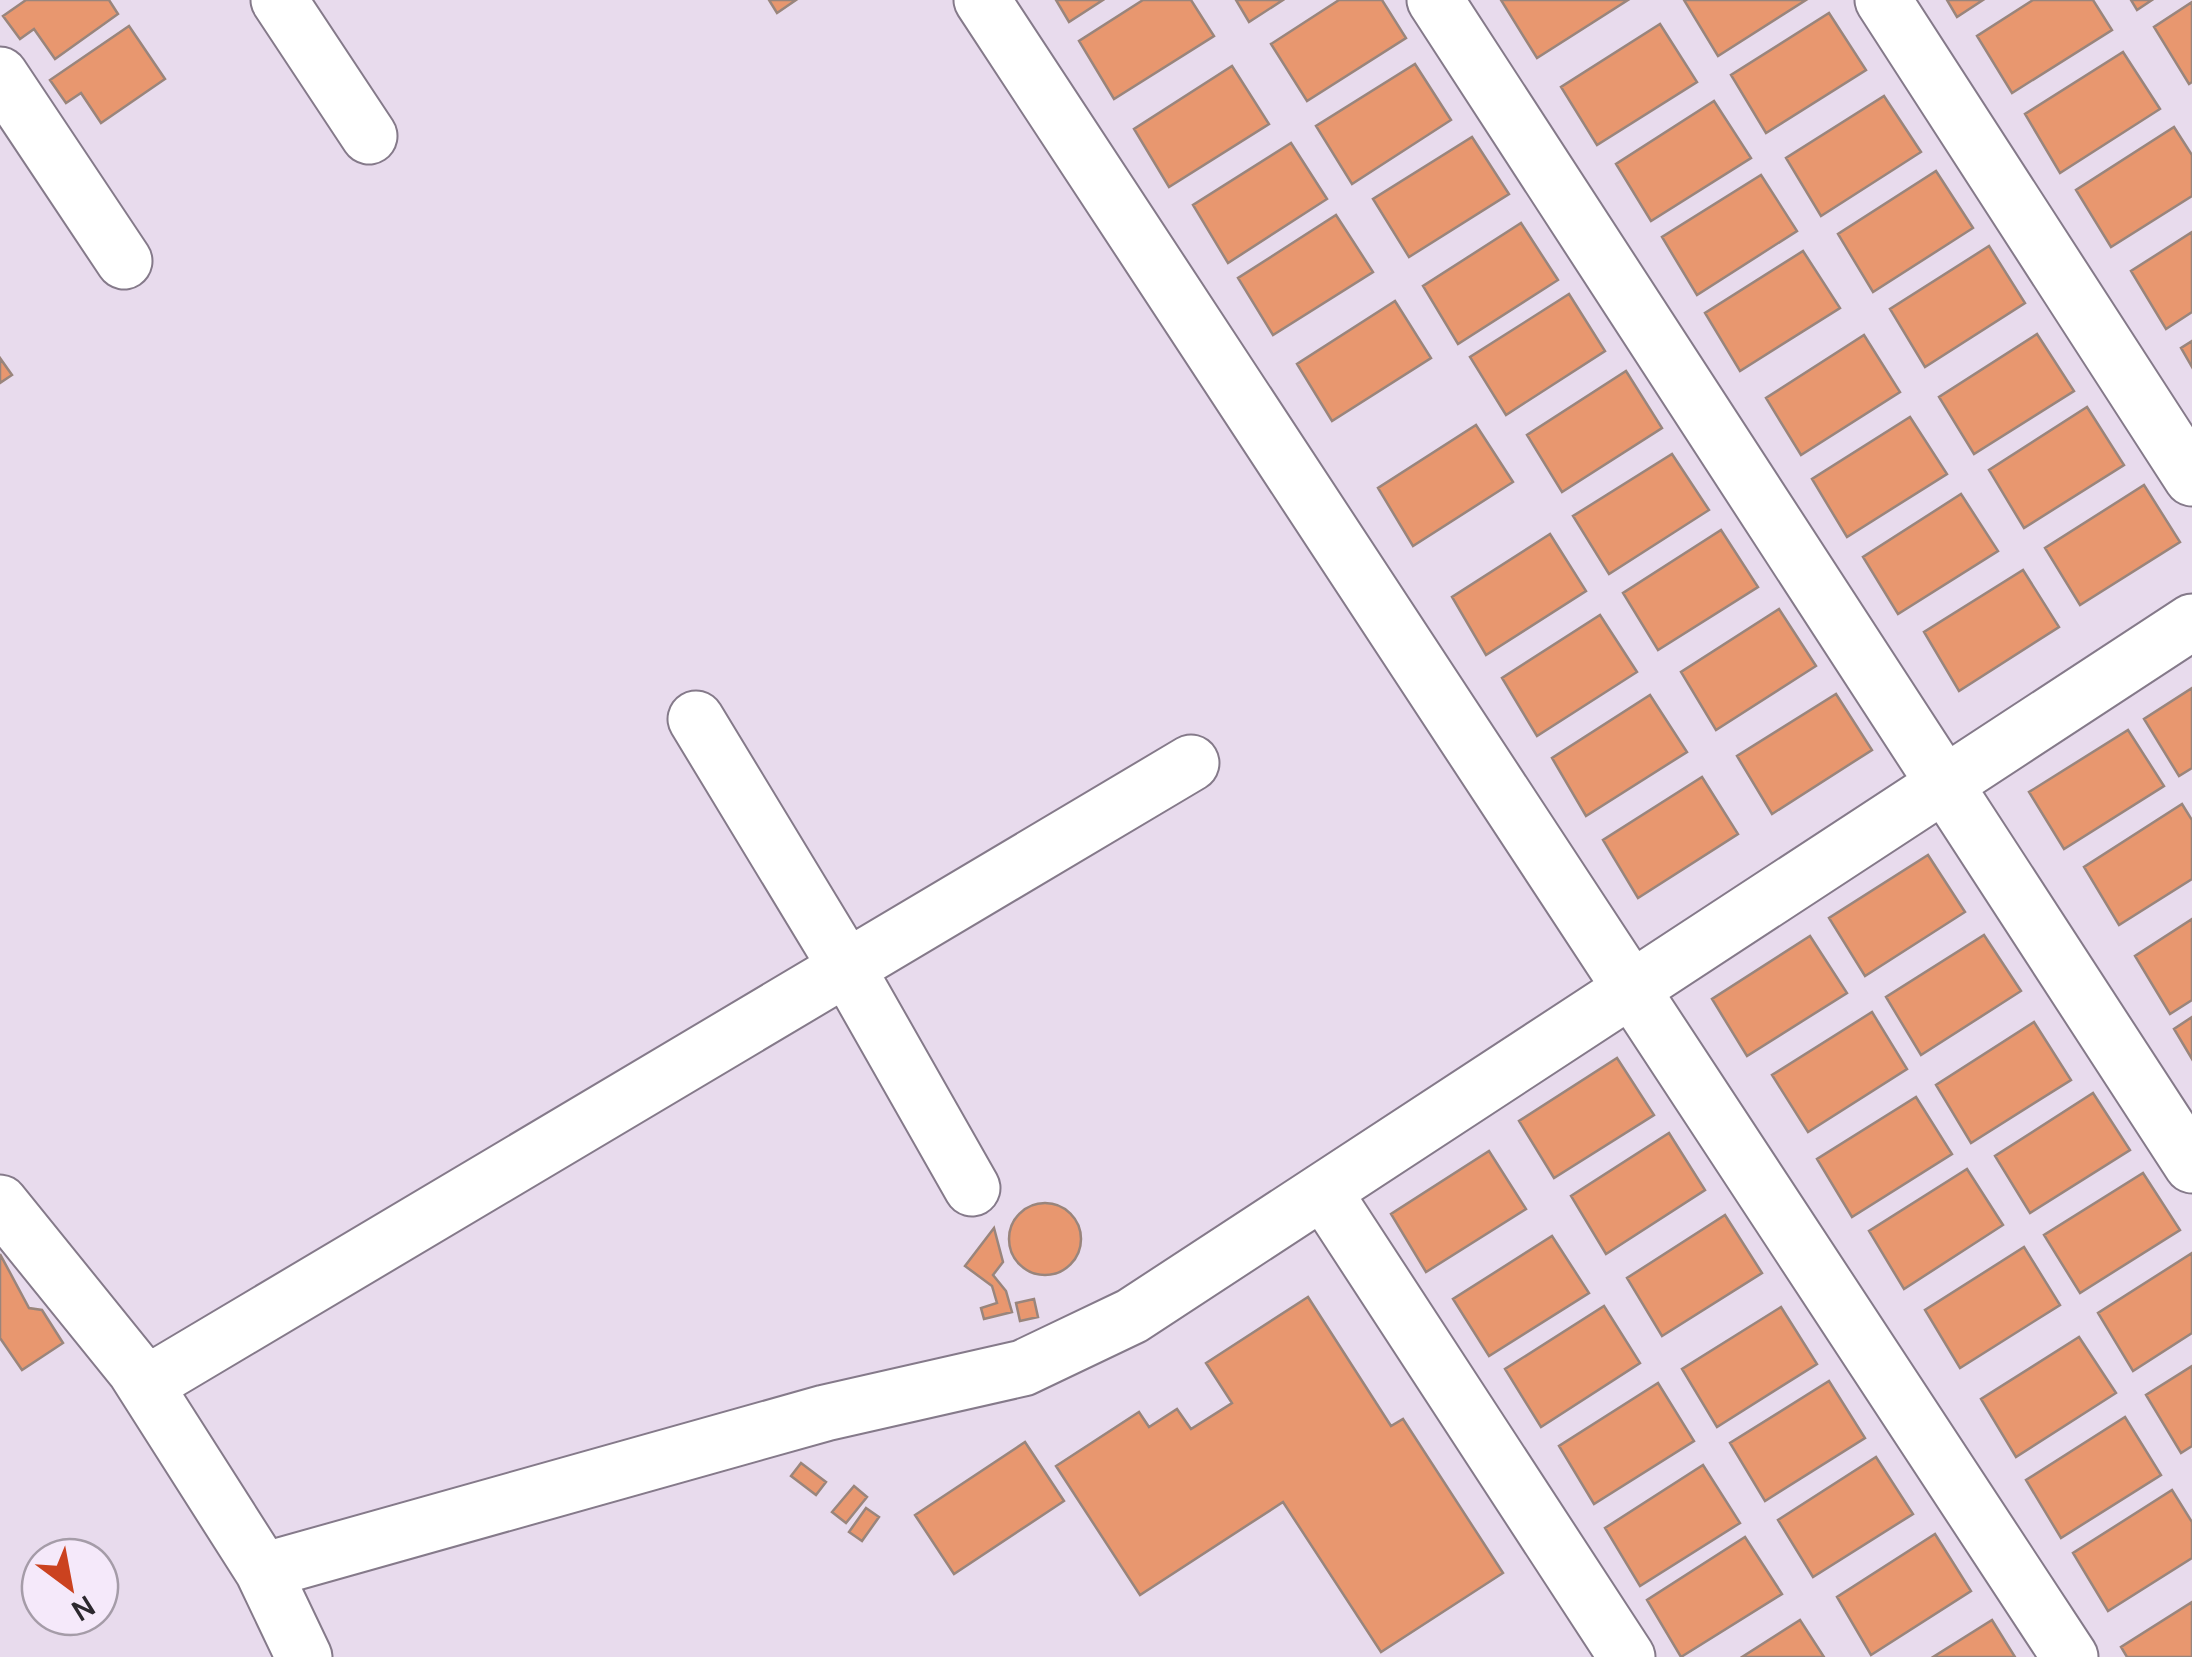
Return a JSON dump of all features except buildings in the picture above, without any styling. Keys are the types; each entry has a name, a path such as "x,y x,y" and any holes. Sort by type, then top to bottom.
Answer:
{"street":[{"path":"279,0 369,136"},
{"path":"982,0 2070,1657"},
{"path":"1435,0 2192,1166"},
{"path":"1882,0 2192,478"},
{"path":"0,74 124,261"},
{"path":"263,1571 825,1413 1023,1368 1132,1316 2192,622"},
{"path":"696,718 847,968 972,1188"},
{"path":"144,1385 1191,764"},
{"path":"1322,1192 1628,1657"},
{"path":"0,1203 144,1385 263,1571 304,1657"}]}
